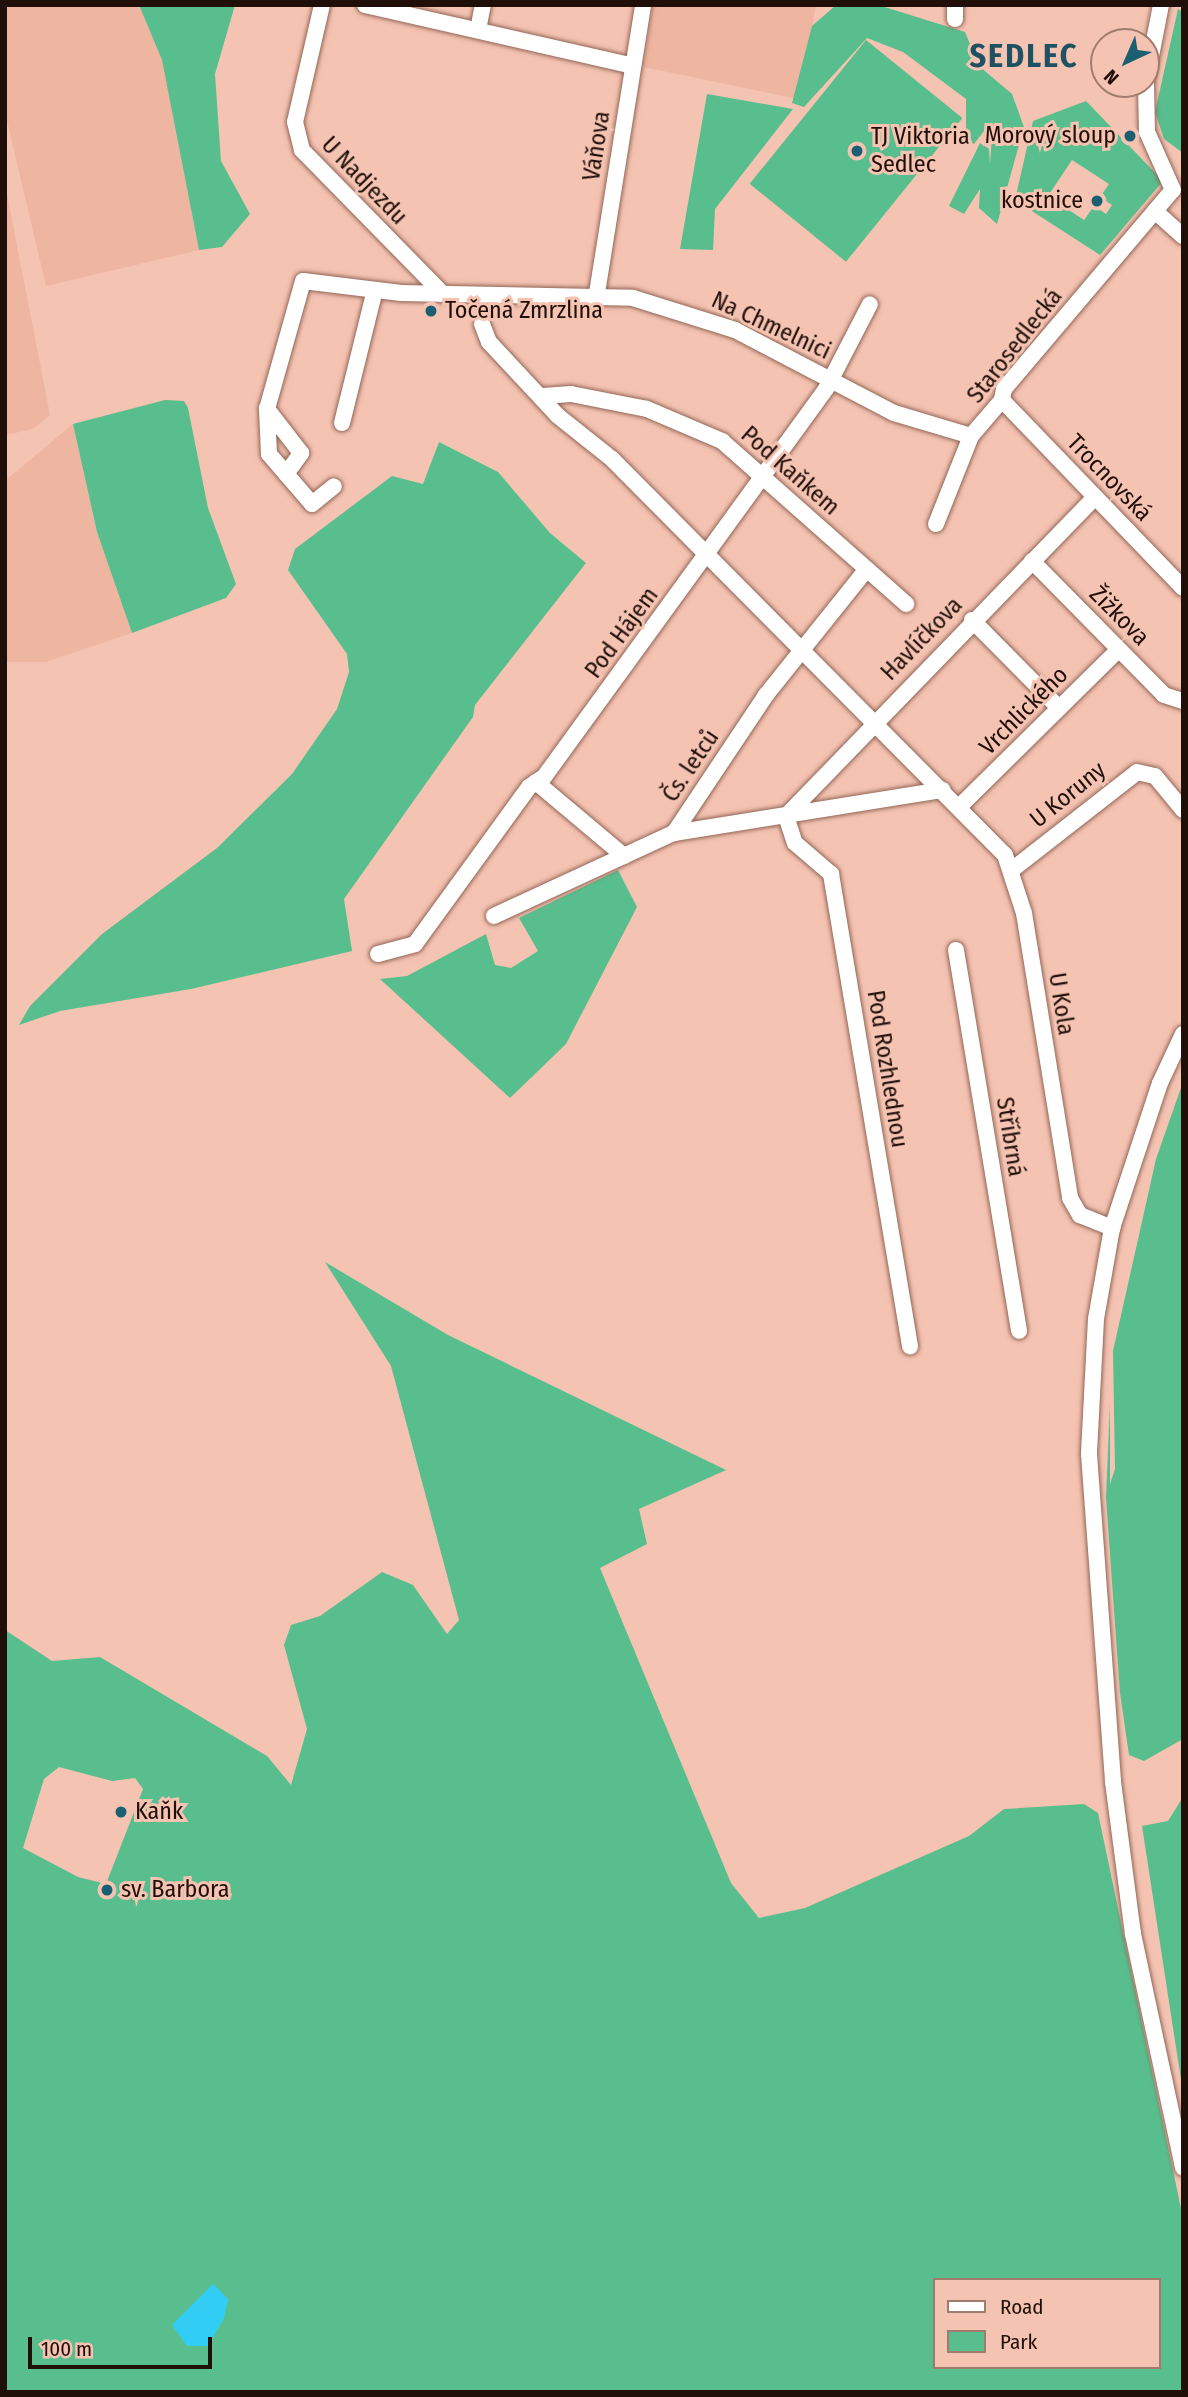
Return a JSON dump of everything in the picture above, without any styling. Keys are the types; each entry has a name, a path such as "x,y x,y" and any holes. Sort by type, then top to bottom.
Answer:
{"street":[{"name":"U Nadjezdu","path":"322,5 296,115 299,142 439,290"},
{"path":"365,5 633,66"},
{"path":"478,30 483,5"},
{"name":"Váňova","path":"597,293 643,5"},
{"path":"1157,28 1161,5"},
{"name":"Starosedlecká","path":"936,524 971,436 1002,400 1004,389 1173,190 1147,132 1146,98"},
{"path":"1156,212 1183,236"},
{"name":"Na Chmelnici","path":"334,486 312,504 269,454 267,410 303,281 375,290 597,293 699,316 894,413 971,436"},
{"path":"342,423 375,290"},
{"name":"Pod Hájem","path":"379,954 415,944 706,556 830,379 870,304"},
{"path":"482,324 489,342 960,806 1013,869"},
{"name":"Pod Kaňkem","path":"543,396 571,394 655,412 722,441 906,604"},
{"name":"Trocnovská","path":"1002,400 1183,588"},
{"path":"267,410 301,453 286,474"},
{"name":"Havlíčkova","path":"786,816 972,620 1095,496"},
{"name":"Žižkova","path":"1032,561 1119,649 1179,701"},
{"name":"Čs. letců","path":"494,916 674,833 801,650 867,569"},
{"path":"972,620 1059,708"},
{"name":"Vrchlického","path":"960,806 1119,649"},
{"name":"U Koruny","path":"1013,869 1137,772 1155,776 1183,810"},
{"path":"536,782 624,856"},
{"path":"674,833 943,790"},
{"name":"Pod Rozhlednou","path":"786,816 795,843 831,874 910,1346"},
{"name":"U Kola","path":"1013,869 1070,1198 1080,1215 1112,1228"},
{"name":"Stříbrná","path":"956,950 1019,1331"},
{"path":"1183,1034 1160,1083 1112,1228 1090,1390 1093,1540 1133,1934 1183,2168"}],"shaded area":[{"path":"5,5 139,5 162,60 199,250 46,286 5,112"},
{"path":"653,5 816,5 798,99 644,67"},
{"path":"5,184 50,415 33,429 5,435"},
{"path":"73,424 97,532 132,633 46,662 5,662 5,481"}],"green space":[{"path":"139,5 235,5 215,74 221,161 250,214 222,247 199,250 162,60"},
{"path":"836,5 878,5 965,32 979,66 1012,94 1024,127 997,224 979,208 980,189 964,214 949,206 980,143 989,149 990,164 992,136 984,131 974,144 966,139 966,99 903,52 867,38 804,107 792,103 812,26"},
{"path":"1178,9 1183,12 1183,153 1164,139 1155,112"},
{"name":"TJ Viktoria Sedlec","path":"866,40 962,118 846,262 750,184"},
{"path":"707,94 793,109 715,209 713,250 680,249"},
{"path":"1086,101 1163,181 1100,255 1015,200 1033,121","holes":["1072,160 1109,184 1100,197 1112,205 1106,214 1094,206 1084,220 1048,196"]},
{"path":"165,400 184,401 188,408 208,508 236,584 226,598 132,633 97,532 73,424"},
{"path":"439,442 498,472 550,533 586,563 475,705 473,717 344,899 352,951 191,989 60,1011 19,1025 30,1006 102,934 217,848 292,774 337,709 349,672 347,654 288,570 295,549 392,476 423,484"},
{"path":"618,870 637,907 566,1044 510,1098 380,979 407,976 486,934 495,965 511,968 538,951 519,918"},
{"path":"1183,1082 1183,1739 1144,1761 1129,1755 1120,1693 1106,1498 1110,1403 1110,1484 1115,1469 1113,1351 1156,1159"},
{"path":"325,1262 448,1335 726,1470 639,1509 647,1544 600,1568 731,1883 759,1918 805,1908 969,1836 1004,1809 1084,1804 1098,1813 1183,2218 1183,2392 5,2392 5,1630 52,1661 100,1657 267,1756 291,1785 307,1729 284,1645 291,1625 320,1616 382,1572 413,1585 447,1634 459,1620 391,1366","holes":["59,1767 112,1781 135,1778 143,1789 106,1884 78,1877 23,1848 44,1779"]},
{"path":"1183,1797 1183,2093 1142,1826 1168,1821"}],"water":[{"path":"213,2284 228,2299 224,2318 208,2346 187,2346 172,2325"}],"place":[{"name":"Morový sloup","path":"1130,136"},
{"name":"TJ Viktoria Sedlec","path":"857,151"},
{"name":"kostnice","path":"1097,201"},
{"name":"Točená Zmrzlina","path":"431,311"},
{"name":"Kaňk","path":"121,1812"},
{"name":"sv. Barbora","path":"107,1890"}],"district":[{"name":"SEDLEC","path":"1024,56"}]}
